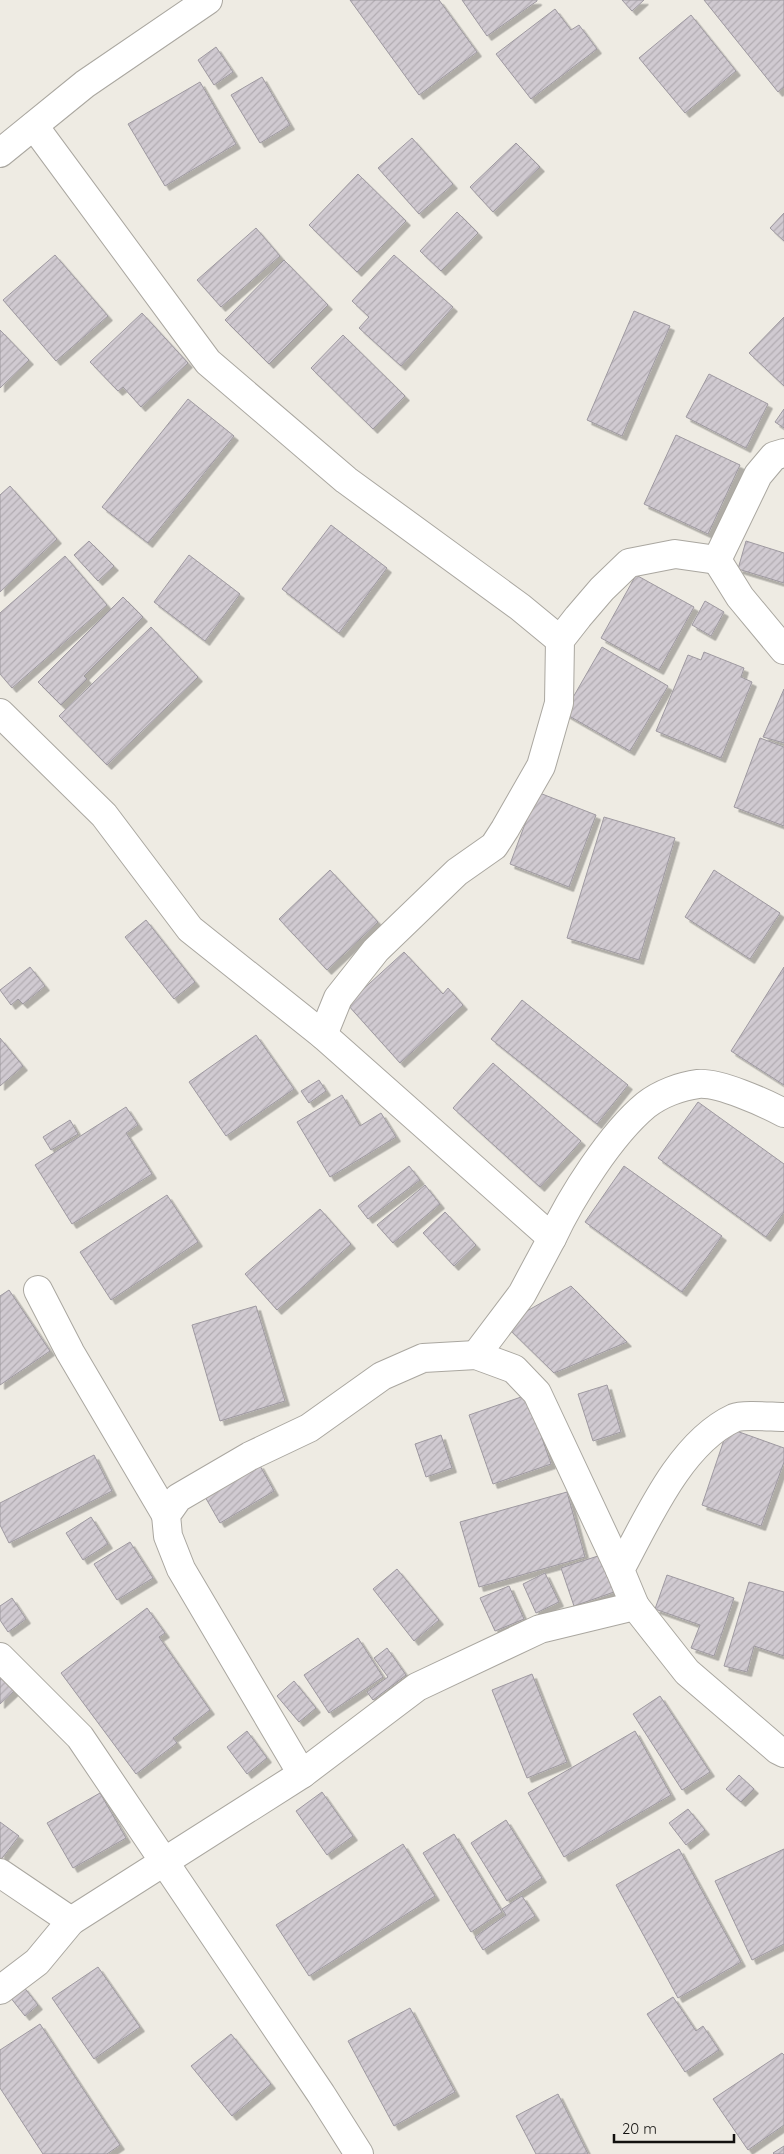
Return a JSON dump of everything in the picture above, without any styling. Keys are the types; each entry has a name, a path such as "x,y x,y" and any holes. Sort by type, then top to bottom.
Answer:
{"street":[{"path":"0,153 85,84 208,0"},
{"path":"34,126 208,362 346,480 520,607 560,640"},
{"path":"717,560 758,475 774,456 784,454"},
{"path":"323,1034 338,998 376,950 458,872 494,846 505,829 541,766 559,703 560,640 602,589 629,563 675,554 717,560"},
{"path":"717,560 740,597 784,650"},
{"path":"0,713 104,816 190,929 323,1034 552,1238"},
{"path":"476,1355 522,1294 569,1202 618,1136 646,1105 675,1089 700,1083 753,1096 784,1113"},
{"path":"38,1290 70,1352 166,1515 168,1536 181,1569 302,1774"},
{"path":"166,1515 178,1498 250,1456 309,1428 382,1376 423,1358 476,1355 514,1369 536,1392 636,1606 688,1672 778,1750 784,1753"},
{"path":"620,1570 660,1496 684,1462 707,1436 736,1417 784,1417"},
{"path":"0,1990 38,1962 71,1921 302,1774 417,1687 540,1629 636,1606"},
{"path":"0,1657 80,1737 359,2154"},
{"path":"0,1873 71,1921"}],"building":[{"path":"350,0 439,0 477,52 419,95"},
{"path":"462,0 537,0 537,1 487,36"},
{"path":"622,0 644,0 632,11"},
{"path":"704,0 784,0 784,87 778,92"},
{"path":"555,9 571,30 579,25 597,49 531,99 496,54"},
{"path":"691,15 736,71 685,113 639,58"},
{"path":"216,47 233,72 214,85 198,60"},
{"path":"262,77 290,125 260,143 231,95"},
{"path":"200,82 236,144 165,186 128,124"},
{"path":"412,138 453,184 419,214 378,168"},
{"path":"516,143 540,167 493,212 470,187"},
{"path":"358,174 406,221 357,272 309,225"},
{"path":"457,212 478,233 441,271 420,251"},
{"path":"784,213 784,241 770,228"},
{"path":"256,228 280,256 221,307 197,280"},
{"path":"55,255 108,316 56,361 3,300"},
{"path":"394,255 453,307 401,366 359,328 369,317 352,301"},
{"path":"284,260 328,305 269,364 225,320"},
{"path":"634,311 670,326 622,436 587,420"},
{"path":"142,313 188,363 141,407 123,387 118,391 90,362"},
{"path":"784,317 784,386 749,353"},
{"path":"0,330 29,360 0,388"},
{"path":"343,335 405,396 373,429 311,368"},
{"path":"709,374 768,404 746,448 686,417"},
{"path":"188,399 234,436 148,543 102,507"},
{"path":"784,409 784,428 775,422"},
{"path":"676,435 740,465 708,534 644,504"},
{"path":"10,486 57,539 0,592 0,495"},
{"path":"331,525 387,568 339,633 282,589"},
{"path":"89,541 114,566 98,581 74,555"},
{"path":"746,541 784,553 784,583 738,569"},
{"path":"189,555 240,594 205,641 154,602"},
{"path":"65,556 107,605 12,688 0,674 0,613"},
{"path":"636,575 694,607 659,670 601,638"},
{"path":"123,597 143,617 84,676 87,679 61,705 38,682"},
{"path":"705,601 724,612 711,636 692,625"},
{"path":"151,627 198,677 107,765 59,716"},
{"path":"602,647 668,686 630,751 564,713"},
{"path":"704,652 744,668 741,677 752,682 721,758 656,731 688,655 701,660"},
{"path":"784,689 784,743 763,737"},
{"path":"760,738 784,747 784,826 734,807"},
{"path":"537,792 596,815 569,887 510,864"},
{"path":"604,817 675,838 639,960 567,938"},
{"path":"330,870 378,922 327,970 279,919"},
{"path":"714,870 780,913 750,959 685,917"},
{"path":"146,920 195,982 174,999 125,937"},
{"path":"404,952 443,994 448,988 463,1005 400,1063 347,1004"},
{"path":"30,967 45,986 23,1004 18,999 11,1005 0,990"},
{"path":"784,967 784,1085 731,1051"},
{"path":"522,1000 628,1085 597,1124 491,1039"},
{"path":"256,1035 294,1089 226,1136 189,1082"},
{"path":"0,1038 23,1066 0,1086"},
{"path":"493,1063 581,1141 540,1187 453,1108"},
{"path":"319,1080 326,1091 309,1103 301,1091"},
{"path":"342,1095 360,1126 381,1113 396,1137 330,1177 297,1122"},
{"path":"698,1102 784,1164 784,1212 766,1237 658,1158"},
{"path":"126,1107 138,1125 126,1133 152,1174 72,1224 35,1165"},
{"path":"70,1120 78,1134 51,1150 43,1137"},
{"path":"409,1166 420,1180 368,1219 358,1206"},
{"path":"624,1166 722,1236 682,1292 585,1222"},
{"path":"425,1185 440,1204 393,1243 377,1225"},
{"path":"167,1195 198,1242 111,1300 80,1252"},
{"path":"320,1209 351,1244 277,1310 245,1274"},
{"path":"445,1212 476,1245 454,1266 423,1233"},
{"path":"571,1286 627,1342 554,1373 504,1324"},
{"path":"9,1290 50,1351 0,1385 0,1296"},
{"path":"256,1306 285,1401 220,1421 192,1325"},
{"path":"607,1385 621,1432 593,1441 578,1394"},
{"path":"527,1395 551,1464 493,1484 469,1415"},
{"path":"728,1428 784,1448 784,1462 761,1526 702,1505"},
{"path":"441,1435 452,1468 426,1477 415,1444"},
{"path":"94,1455 112,1491 9,1543 0,1525 0,1503"},
{"path":"259,1464 274,1491 220,1523 204,1495"},
{"path":"567,1492 585,1557 479,1587 460,1522"},
{"path":"91,1517 108,1544 83,1560 66,1533"},
{"path":"130,1542 153,1578 117,1600 94,1564"},
{"path":"601,1555 614,1592 574,1606 561,1568"},
{"path":"397,1569 439,1620 414,1641 373,1589"},
{"path":"545,1573 559,1602 536,1613 523,1584"},
{"path":"667,1575 734,1598 714,1656 691,1648 700,1625 655,1609"},
{"path":"749,1582 784,1592 784,1656 754,1646 747,1672 724,1666"},
{"path":"509,1586 524,1619 495,1631 480,1598"},
{"path":"12,1598 26,1619 8,1632 0,1620 0,1606"},
{"path":"147,1608 165,1633 159,1637 210,1710 173,1738 177,1743 136,1774 61,1673"},
{"path":"358,1638 383,1677 329,1713 304,1675"},
{"path":"387,1648 406,1675 373,1700 367,1692 388,1677 374,1658"},
{"path":"532,1674 567,1762 527,1778 492,1690"},
{"path":"0,1676 14,1691 0,1704"},
{"path":"294,1681 316,1708 299,1722 277,1696"},
{"path":"660,1696 710,1772 682,1790 633,1714"},
{"path":"247,1731 267,1758 247,1774 227,1747"},
{"path":"635,1731 671,1795 564,1857 528,1793"},
{"path":"739,1775 754,1789 741,1802 726,1789"},
{"path":"322,1792 353,1836 327,1855 296,1811"},
{"path":"100,1793 126,1838 73,1868 47,1823"},
{"path":"688,1809 705,1830 686,1845 669,1823"},
{"path":"506,1820 542,1878 507,1901 471,1843"},
{"path":"0,1822 19,1836 0,1861"},
{"path":"454,1834 502,1912 471,1932 423,1853"},
{"path":"403,1844 435,1896 309,1976 276,1925"},
{"path":"679,1849 741,1962 678,1998 616,1885"},
{"path":"784,1849 784,1944 752,1960 715,1881"},
{"path":"522,1896 535,1916 483,1950 475,1937 506,1915 502,1909"},
{"path":"98,1967 140,2027 94,2059 52,1998"},
{"path":"23,1986 38,2005 25,2016 10,1997"},
{"path":"673,1997 696,2031 703,2026 719,2050 685,2072 647,2014"},
{"path":"410,2008 455,2092 394,2126 348,2041"},
{"path":"40,2024 120,2145 107,2154 43,2154 0,2088 0,2050"},
{"path":"231,2034 271,2084 232,2116 191,2066"},
{"path":"782,2053 784,2055 784,2125 748,2150 713,2099"},
{"path":"558,2094 588,2154 536,2154 516,2116"},
{"path":"784,2146 784,2154 773,2153"}]}
